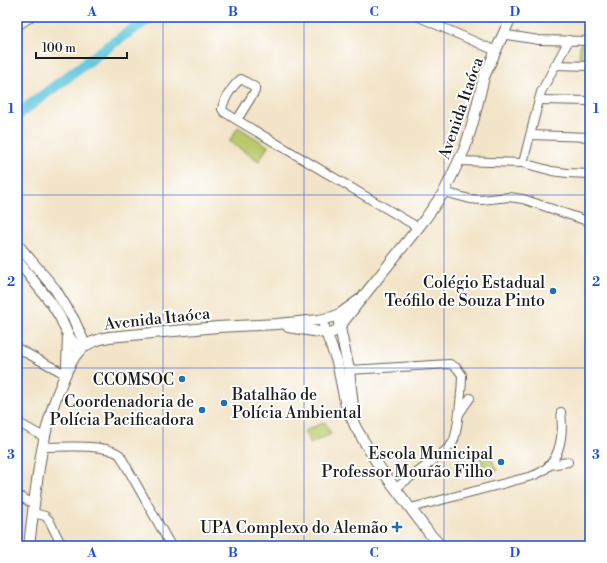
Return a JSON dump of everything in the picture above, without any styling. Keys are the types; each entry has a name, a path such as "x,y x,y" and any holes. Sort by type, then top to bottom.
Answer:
{"main road":[{"path":"17,25 29,17"},
{"name":"Avenida Itaóca","path":"501,42 503,32 511,17"},
{"name":"Avenida Itaóca","path":"277,324 326,333 335,332 419,228 444,192 459,161 469,135 484,77 501,42 517,17"},
{"path":"17,244 21,264 52,304 60,317 68,336 66,373"},
{"path":"21,264 55,289 69,310 78,329 82,348 66,373 52,409 43,442 29,546"},
{"name":"Avenida Itaóca","path":"82,348 92,342 109,337 214,327 277,324 328,318 349,308 362,298"},
{"path":"354,422 349,370 340,327 339,324 328,318 326,333 337,362 346,406 354,422 368,448 380,468 429,533 441,546"},
{"path":"78,329 86,335 109,337"},
{"path":"68,336 82,348"}],"street":[{"path":"419,17 501,42 539,40 590,41"},
{"path":"523,163 539,100 555,65 569,40"},
{"path":"555,65 590,66"},
{"path":"237,120 256,88 241,79 235,85 223,104 222,109 224,112 237,120 419,228"},
{"path":"539,100 590,101"},
{"path":"531,135 590,137"},
{"path":"459,161 523,163 552,171 590,174"},
{"path":"444,192 481,200 509,198 523,199 590,222"},
{"path":"17,348 66,373"},
{"path":"349,370 453,365 462,375 455,438 450,446 396,488"},
{"path":"458,417 470,398"},
{"path":"411,508 532,476 545,470 558,452 562,422 561,412"},
{"path":"17,422 43,442 104,448 120,455 171,546"},
{"path":"550,465 568,462"},
{"path":"17,495 49,520 62,546"}],"green space":[{"path":"580,44 590,45 590,61 579,60"},
{"path":"238,127 268,146 259,161 229,142"},
{"path":"325,422 331,434 310,444 304,431"},
{"path":"488,450 497,471 487,475 478,454"}],"waterway":[{"path":"17,115 110,45 151,17"}],"place":[{"name":"Colégio Estadual Teófilo de Souza Pinto","path":"553,291"},
{"name":"CCOMSOC","path":"182,379"},
{"name":"Batalhão de Polícia Ambiental","path":"224,403"},
{"name":"Coordenadoria de Polícia Pacificadora","path":"202,410"},
{"name":"Escola Municipal Professor Mourão Filho","path":"501,462"},
{"name":"UPA Complexo do Alemão","path":"397,527"}]}
